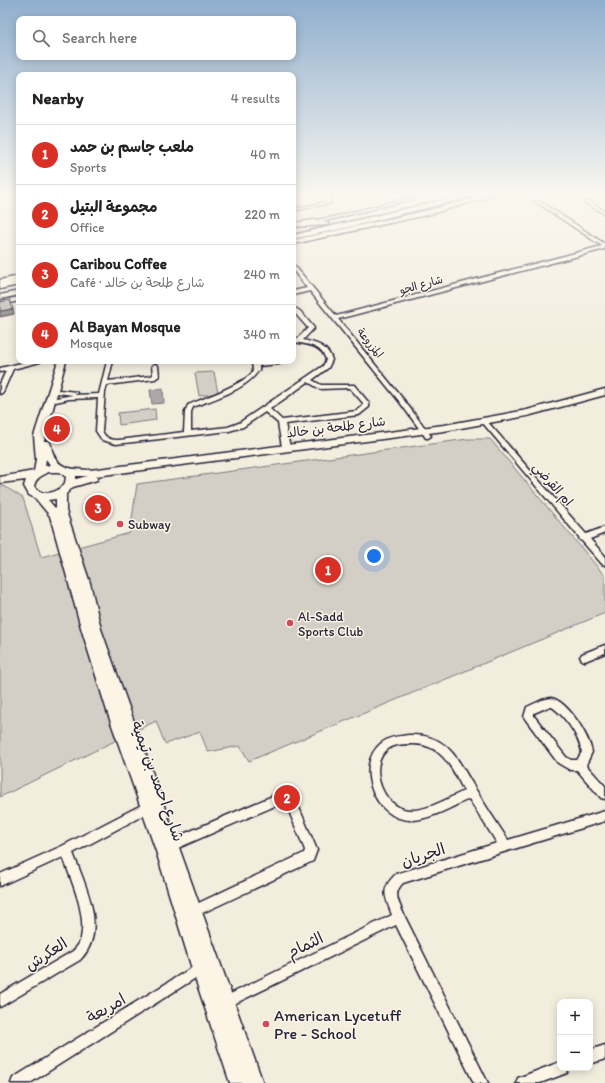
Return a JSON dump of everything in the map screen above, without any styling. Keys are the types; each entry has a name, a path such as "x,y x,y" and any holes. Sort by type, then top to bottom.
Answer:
{"highway":[{"path":"0,286 16,283"}],"main road":[{"path":"0,289 16,286"},
{"path":"0,298 16,294"},
{"path":"0,298 16,296"}],"street":[{"name":"شارع الجو","path":"335,318 603,247"},
{"name":"المزروعة","path":"296,270 426,433"},
{"path":"0,282 16,279"},
{"path":"296,292 312,289"},
{"path":"0,303 16,300"},
{"path":"296,311 311,328 296,341"},
{"path":"109,364 102,394 99,425 101,436 105,440 119,442 235,428 266,409 326,367 329,357 320,347 296,341"},
{"path":"0,370 26,364"},
{"path":"35,494 29,486 42,464 39,448 40,436 61,364"},
{"path":"4,480 35,494 49,496 60,493 70,484 71,476 48,455 46,446 46,436 67,364"},
{"path":"188,433 188,412 190,406 226,392 252,376 256,370 256,364"},
{"path":"105,382 152,378 156,376 155,366"},
{"path":"0,392 10,368"},
{"path":"281,422 360,413 366,407 366,403 352,386 320,387 308,380"},
{"name":"شارع طلحة بن خالد","path":"486,424 605,392"},
{"path":"58,396 102,394"},
{"name":"شارع طلحة بن خالد","path":"70,484 92,478 426,433 537,416 605,398"},
{"path":"266,409 281,422 286,447"},
{"name":"ام القرضي","path":"486,424 605,562"},
{"name":"شارع طلحة بن خالد","path":"63,470 90,473 286,447 426,433"},
{"path":"4,480 36,475 48,469 63,470"},
{"name":"شارع احمد بن تيمية","path":"60,493 61,511 84,583 95,629 189,914 239,1083"},
{"name":"شارع احمد بن تيمية","path":"35,494 55,515 88,631 114,711 170,845 189,914"},
{"path":"583,538 605,530"},
{"path":"585,658 605,649"},
{"path":"579,765 585,759 587,751 585,742 560,708 553,703 546,703 530,710 529,717 562,760 570,765 579,765 605,794"},
{"path":"471,792 427,811 411,815 398,814 387,806 377,791 372,773 376,755 390,743 420,739 434,743 453,759 471,792 505,846"},
{"path":"170,845 282,797 286,797 290,800 311,850 309,858 189,914"},
{"path":"0,880 66,850 152,804"},
{"name":"الجريان","path":"481,1083 399,918 391,897 392,886 400,878 605,816"},
{"name":"العكرش","path":"0,1001 76,956 85,946 88,934 85,907 66,850"},
{"name":"الثمام","path":"226,1002 399,918"},
{"name":"شارع احمد بن تيمية","path":"205,966 226,1002 254,1083"},
{"name":"امربعة","path":"18,1083 67,1051 160,996 205,966"},
{"path":"593,1056 605,1052"},
{"path":"523,1083 557,1070"}],"shaded area":[{"path":"214,372 218,393 199,396 195,373"},
{"path":"163,388 164,403 152,404 150,390"},
{"path":"155,409 156,420 119,425 118,413"},
{"name":"Al-Sadd Sports Club","path":"468,439 490,439 605,576 605,613 249,761 240,746 208,752 200,732 165,744 156,721 0,797 0,487 4,486 23,498 41,557 130,533 137,484"}],"building":[{"path":"10,300 13,309 0,311 0,302"}],"place":[{"name":"Al Bayan Mosque","path":"57,429"},
{"name":"Caribou Coffee","path":"98,508"},
{"name":"Subway","path":"120,524"},
{"name":"ملعب جاسم بن حمد","path":"328,570"},
{"name":"Al-Sadd Sports Club","path":"290,623"},
{"name":"مجموعة البتيل","path":"287,798"},
{"name":"American Lycetuff Pre - School","path":"266,1024"}]}
